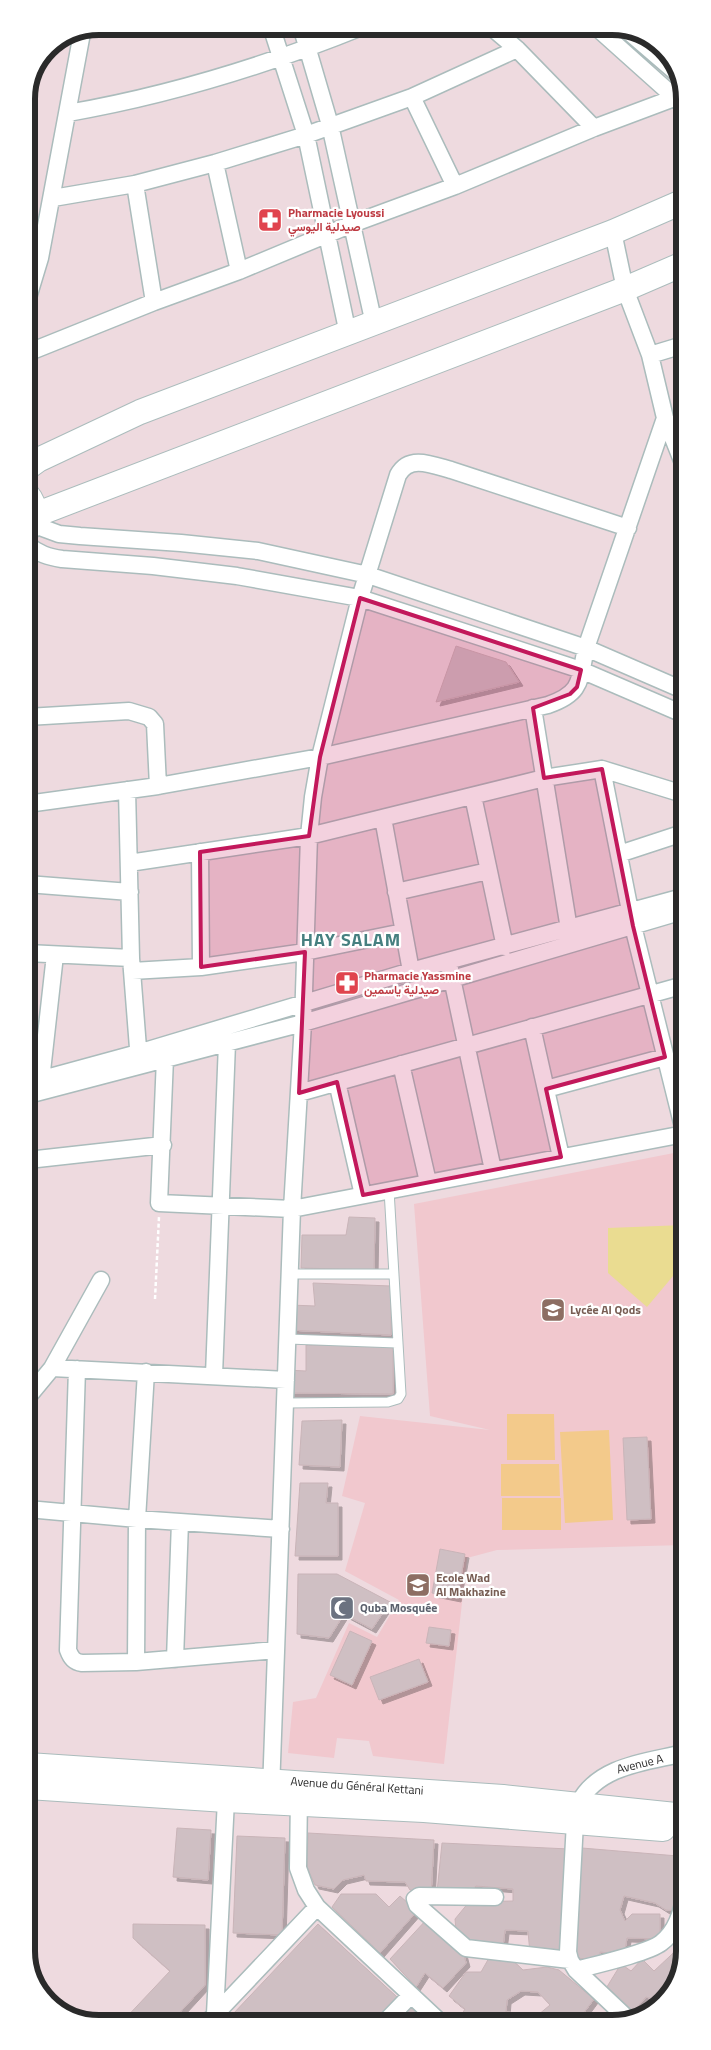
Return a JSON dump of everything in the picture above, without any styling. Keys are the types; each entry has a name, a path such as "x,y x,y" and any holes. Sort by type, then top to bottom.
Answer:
{"street":[{"path":"274,35 306,135 348,334"},
{"path":"304,35 330,125 374,324"},
{"path":"68,113 156,95 282,58 342,35"},
{"path":"501,35 517,49 594,128"},
{"path":"605,35 676,95"},
{"path":"35,255 53,198 81,38"},
{"path":"642,43 665,63"},
{"path":"53,198 135,184 215,163 306,135 412,97 517,49"},
{"path":"412,97 454,186"},
{"path":"35,349 239,271 594,128 676,100"},
{"path":"215,163 239,271"},
{"path":"135,184 154,302"},
{"path":"35,462 140,412 613,232 676,205"},
{"path":"613,232 625,288 650,355 665,418 676,446"},
{"path":"35,520 676,267"},
{"path":"650,355 676,347"},
{"path":"35,803 158,786 320,757 533,708 558,701 570,694 577,687 586,648 665,418"},
{"path":"271,1791 292,1208 304,1004 308,836 320,757 360,598 398,475 403,466 412,462 451,470 628,528"},
{"path":"35,524 59,534 181,542 258,552 368,576 586,648 676,687"},
{"path":"35,550 62,559 153,566 237,576 360,598 581,670 676,711"},
{"path":"533,708 569,929"},
{"path":"35,717 129,711 150,717 155,724 158,786"},
{"path":"602,769 631,919 650,994 672,1063 676,1086"},
{"path":"129,863 308,836 544,778 602,769 676,792"},
{"path":"127,790 132,965 138,1059"},
{"path":"472,796 504,947"},
{"path":"383,818 411,971"},
{"path":"619,854 676,836"},
{"path":"200,852 201,966"},
{"path":"396,892 488,871"},
{"path":"35,885 130,892"},
{"path":"138,1059 165,1058 227,1043 453,979 631,919 676,900"},
{"path":"35,1087 138,1059 411,971 569,929 676,912"},
{"path":"35,954 132,965 201,966 305,952 403,932"},
{"path":"35,1081 55,955"},
{"path":"449,961 493,1170"},
{"path":"299,1093 676,987"},
{"path":"532,1027 561,1157"},
{"path":"214,1375 227,1043"},
{"path":"165,1058 163,1145 159,1203 292,1208 676,1134"},
{"path":"546,1089 672,1063"},
{"path":"401,1064 428,1182"},
{"path":"337,1082 363,1195"},
{"path":"35,1159 163,1145"},
{"path":"35,1389 52,1368 101,1280"},
{"path":"52,1368 286,1380"},
{"path":"77,1369 68,1650 71,1658 82,1664 136,1662 276,1650"},
{"path":"136,1662 137,1519 146,1372"},
{"path":"35,1510 280,1529"},
{"path":"175,1659 180,1522"},
{"name":"Avenue A","path":"577,1813 594,1785 612,1771 676,1755"},
{"name":"Avenue du Général Kettani","path":"35,1766 299,1793 424,1810 676,1816"},
{"name":"Avenue du Général Kettani","path":"35,1786 226,1800 271,1791"},
{"path":"299,1793 298,1868 306,1890 318,1907 433,2015"},
{"path":"215,2015 226,1800"},
{"path":"577,1813 568,1952 573,1965 623,2014"},
{"name":"Avenue du Général Kettani","path":"577,1813 676,1830"},
{"path":"495,1896 419,1896 415,1899 417,1905 466,1948 573,1965 649,1949 663,1942 676,1922"},
{"path":"220,2015 318,1907"},
{"path":"392,2015 411,1994"}],"lane":[{"path":"285,1403 388,1402 398,1399 401,1394 389,1190"},
{"path":"290,1274 393,1274"},
{"path":"288,1339 397,1343"}],"path":[{"path":"155,1299 159,1203"}],"highlighted area":[{"path":"360,598 581,670 577,687 570,694 533,708 544,778 602,769 633,926 665,1057 546,1089 561,1157 363,1195 337,1082 299,1093 305,952 201,967 200,852 309,836 320,757"}],"shaded area":[{"name":"Lycée Al Qods","path":"676,1153 676,1545 497,1550 467,1558 444,1764 373,1756 369,1741 337,1738 334,1758 288,1753 293,1702 316,1698 349,1623 377,1637 399,1600 345,1571 365,1503 342,1496 360,1416 490,1430 430,1416 414,1204"},
{"path":"676,1225 676,1273 647,1307 608,1273 608,1228"},
{"path":"507,1414 554,1414 555,1460 507,1460"},
{"path":"609,1430 613,1520 565,1523 560,1432"},
{"path":"501,1464 559,1464 560,1496 501,1496"},
{"path":"502,1498 561,1498 561,1530 502,1530"}],"building":[{"path":"456,646 506,662 519,682 436,702"},
{"path":"349,1217 375,1218 374,1270 301,1268 302,1235 346,1235"},
{"path":"313,1283 391,1286 391,1335 289,1330 291,1305 315,1306"},
{"path":"306,1345 393,1346 393,1394 287,1393 287,1370 306,1371"},
{"path":"342,1420 340,1467 299,1465 302,1421"},
{"path":"647,1437 651,1519 627,1520 623,1438"},
{"path":"300,1483 328,1483 326,1503 338,1503 338,1556 295,1556"},
{"path":"440,1549 465,1554 457,1598 432,1593"},
{"name":"Quba Mosquée","path":"298,1574 337,1574 390,1602 372,1629 344,1614 329,1638 297,1634"},
{"path":"429,1627 451,1630 449,1646 426,1643"},
{"path":"350,1631 372,1641 352,1685 330,1675"},
{"path":"419,1659 428,1682 379,1700 370,1677"},
{"path":"177,1828 211,1830 208,1880 173,1877"},
{"path":"308,1833 434,1840 431,1895 410,1890 405,1882 366,1881 364,1875 343,1880 334,1889 315,1885 307,1867"},
{"path":"237,1836 285,1838 282,1935 233,1933"},
{"path":"442,1843 569,1849 565,1955 530,1954 528,1931 505,1930 503,1946 465,1939 456,1930 455,1919 469,1902 513,1901 513,1889 476,1886 465,1896 437,1892"},
{"path":"582,1848 676,1856 676,1911 666,1910 655,1903 624,1896 620,1910 625,1921 632,1914 660,1914 660,1939 627,1938 624,1955 600,1952 600,1960 575,1958 578,1854"},
{"path":"341,1894 376,1894 389,1907 400,1896 417,1911 380,1953 332,1907"},
{"path":"427,1919 462,1948 466,1963 443,1988 425,1973 416,1987 390,1959"},
{"path":"133,1924 205,1925 205,1985 177,2015 129,2015 170,1971 133,1938"},
{"path":"318,1924 397,1997 380,2015 232,2015"},
{"path":"676,1950 673,1972 663,1990 654,1999 646,1997 634,2011 626,2013 605,1990 621,1964 631,1971 642,1959 654,1971"},
{"path":"508,1956 523,1970 547,1967 559,1970 594,1999 582,2015 538,2015 550,2005 538,1992 521,1991 507,2000 506,2012 518,2015 461,2015 465,2009 449,1996 466,1972 481,1972 489,1958"},
{"path":"411,2006 421,2015 402,2015"}],"place":[{"name":"Pharmacie Lyoussi صيدلية اليوسي","path":"270,220"},
{"name":"Pharmacie Yassmine صيدلية ياسمين","path":"347,983"},
{"name":"Lycée Al Qods","path":"553,1310"},
{"name":"Ecole Wad Al Makhazine","path":"418,1585"},
{"name":"Quba Mosquée","path":"342,1608"}],"district":[{"name":"HAY SALAM","path":"351,940"}]}
